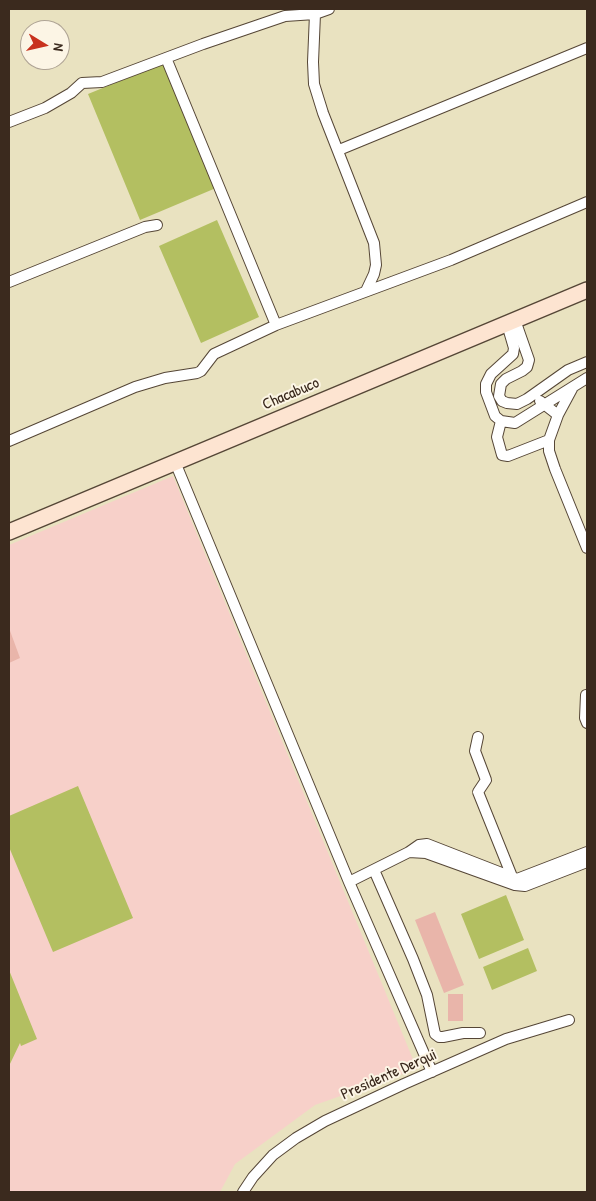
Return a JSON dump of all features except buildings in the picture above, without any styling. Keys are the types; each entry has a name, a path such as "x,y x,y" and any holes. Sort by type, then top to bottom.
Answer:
{"street":[{"path":"9,122 45,108 71,93 82,83 102,82 285,16 316,14 329,9"},
{"path":"316,14 314,84 323,113 374,243 376,260 374,274 366,291"},
{"path":"339,150 587,48"},
{"path":"166,58 276,325"},
{"path":"9,441 135,387 165,378 197,373 201,371 214,354 276,325 451,260 587,202"},
{"path":"9,282 145,227 157,225"},
{"name":"Chacabuco","path":"9,532 587,290"},
{"path":"511,322 529,360 522,371 506,379 501,384 500,396 502,401 517,404 534,395 573,367 587,362"},
{"path":"511,322 513,354 491,374 486,384 486,392 495,416 501,421 515,423 580,383"},
{"path":"573,367 573,374 580,383"},
{"path":"580,383 558,415 549,440 549,451 587,548"},
{"path":"534,395 558,415"},
{"path":"501,421 497,437 502,455 508,456 549,440"},
{"path":"175,462 349,882 432,1072"},
{"path":"586,695 585,718 587,723"},
{"path":"478,737 475,751 486,780 478,792 514,881"},
{"path":"349,882 409,852 419,845 426,844 514,881 586,860"},
{"path":"374,870 400,927 427,995 435,1034 443,1037 463,1033 480,1033"},
{"name":"Presidente Derqui","path":"243,1192 253,1177 273,1155 296,1138 325,1121 506,1039 569,1020"}],"shaded area":[{"path":"173,476 417,1069 315,1105 235,1164 220,1192 9,1192 9,545"}],"green space":[{"path":"164,63 216,188 140,220 88,94"},
{"path":"217,220 259,317 201,343 159,246"},
{"path":"78,786 133,918 53,952 9,847 9,816"},
{"path":"506,895 524,940 479,959 461,914"},
{"path":"528,948 537,971 492,990 483,967"},
{"path":"9,970 37,1039 21,1046 20,1043 9,1066"}]}
